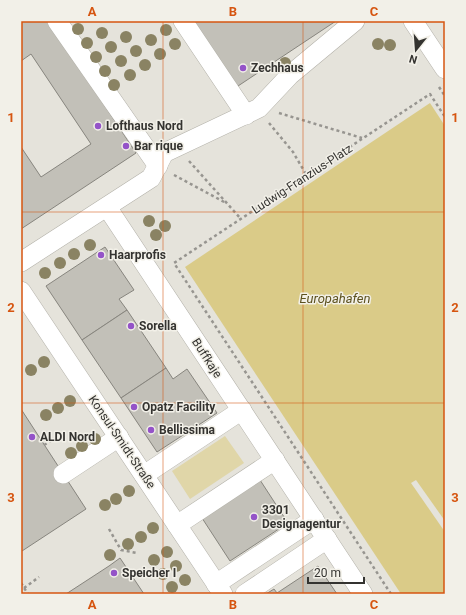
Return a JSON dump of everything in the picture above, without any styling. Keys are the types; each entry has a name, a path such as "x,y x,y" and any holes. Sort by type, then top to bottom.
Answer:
{"street":[{"path":"57,21 164,169"},
{"path":"183,21 246,115"},
{"path":"164,169 164,153 259,108 290,75 355,21"},
{"path":"413,21 445,69"},
{"path":"21,262 164,169"},
{"name":"Buffkaje","path":"107,207 363,594"},
{"name":"Konsul-Smidt-Straße","path":"22,294 119,437 219,589"},
{"path":"144,475 242,410"},
{"path":"63,474 119,437"},
{"path":"177,525 275,460"},
{"path":"219,589 314,519"},
{"path":"245,594 327,539"}],"path":[{"name":"Ludwig-Franzius-Platz","path":"174,263 430,94 445,117"},
{"path":"273,111 362,138"},
{"path":"269,122 293,152 307,176"},
{"path":"187,159 241,218"},
{"path":"164,169 229,205"},
{"name":"Buffkaje","path":"174,263 391,594"},
{"path":"44,445 51,441"},
{"path":"109,530 121,550 137,553"},
{"path":"24,588 39,577"},
{"path":"21,583 28,594"}],"shaded area":[{"path":"225,436 244,463 190,499 172,471"}],"water":[{"name":"Europahafen","path":"430,103 445,126 445,594 401,594 185,267"}],"pier":[{"path":"416,480 445,521 445,532 411,483"}],"building":[{"name":"Lofthaus Nord","path":"49,21 136,153 21,229 21,147 41,177 91,144 31,54 21,61 21,22"},
{"name":"Zechhaus","path":"190,21 336,21 235,88"},
{"path":"105,247 134,290 119,299 127,310 82,340 46,286"},
{"path":"127,310 166,368 121,398 82,340"},
{"path":"166,368 173,379 187,369 217,413 157,452 121,398"},
{"path":"21,409 86,509 22,551 21,550"},
{"path":"260,480 288,523 230,561 202,518"},
{"name":"Speicher I","path":"120,558 144,594 66,594 109,566"},
{"path":"318,566 337,594 266,594 274,589 277,593"}],"place":[{"name":"Zechhaus","path":"243,68"},
{"name":"Lofthaus Nord","path":"98,126"},
{"name":"Bar rique","path":"126,146"},
{"name":"Haarprofis","path":"101,255"},
{"name":"Sorella","path":"131,326"},
{"name":"Opatz Facility","path":"134,407"},
{"name":"Bellissima","path":"151,430"},
{"name":"ALDI Nord","path":"32,437"},
{"name":"3301 Designagentur","path":"254,517"},
{"name":"Speicher I","path":"114,573"}]}
